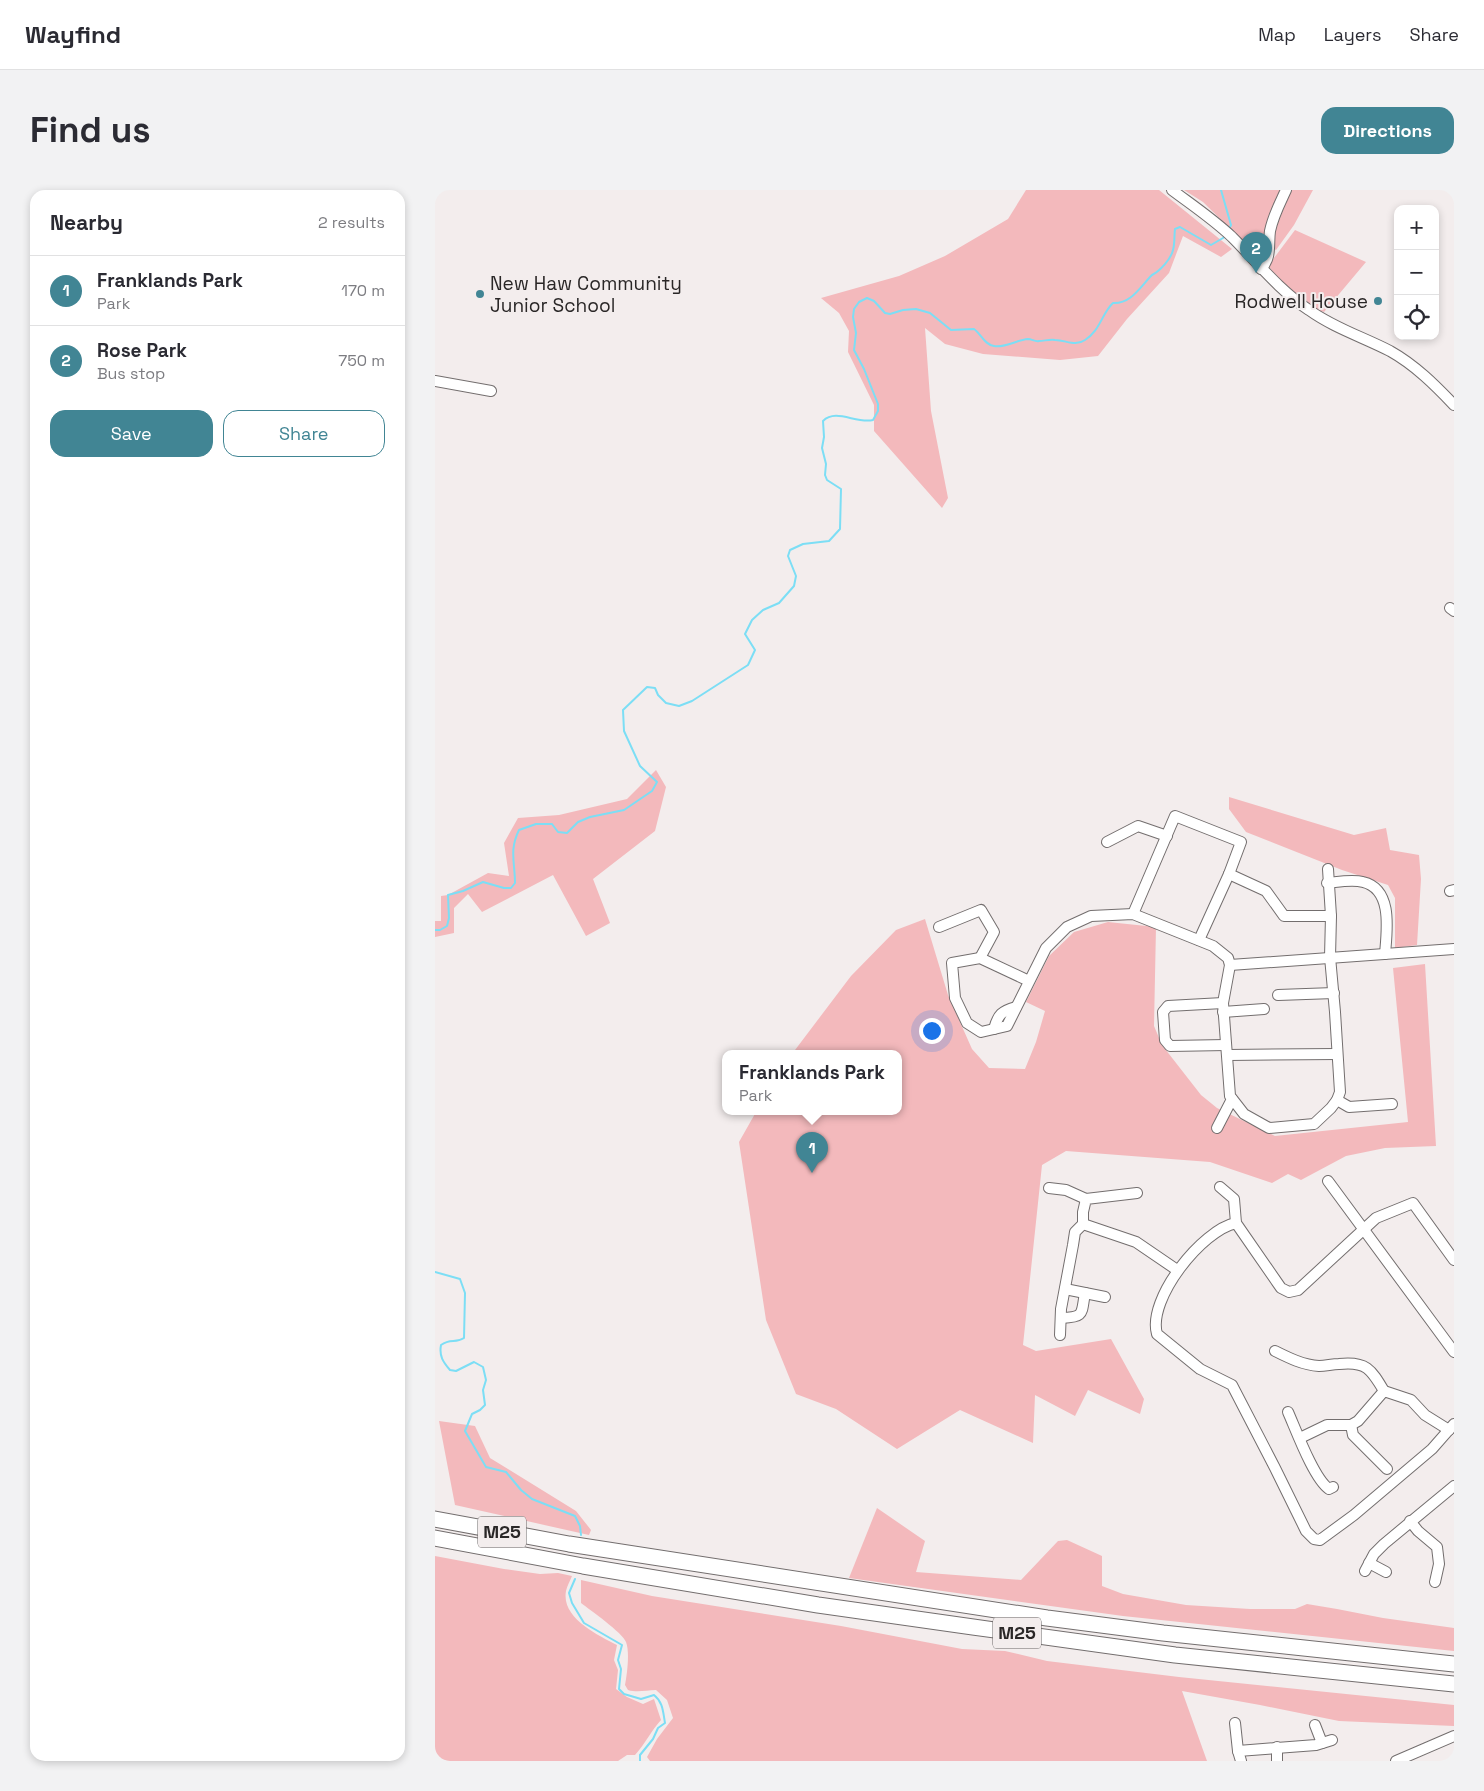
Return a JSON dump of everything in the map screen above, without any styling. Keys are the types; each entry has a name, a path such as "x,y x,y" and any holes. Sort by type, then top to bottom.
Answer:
{"highway":[{"name":"M25","path":"435,1519 586,1547 1134,1629 1454,1664"},
{"name":"M25","path":"435,1538 565,1563 818,1605 973,1628 1175,1655 1454,1684"}],"street":[{"path":"1172,190 1233,238 1283,290 1315,314 1339,328 1393,352 1412,365 1454,405"},
{"path":"1261,268 1270,255 1270,231 1275,213 1286,190"},
{"path":"435,381 491,391"},
{"path":"1133,914 1175,816 1241,842 1229,874 1199,940"},
{"path":"1107,842 1138,826 1167,836"},
{"path":"1029,981 980,958 952,963 955,998 967,1023 981,1032 1007,1026 1046,948 1067,928 1091,916 1133,914 1213,946 1228,958 1230,965 1223,1007 1230,1096 1244,1114 1269,1128 1314,1124 1337,1100 1340,1092 1330,957 1331,916 1327,883 1328,868"},
{"path":"1229,874 1266,892 1284,916 1331,916"},
{"path":"1327,883 1362,881 1373,886 1381,894 1386,909 1387,935 1385,954"},
{"path":"939,927 981,910 994,932 980,958"},
{"path":"1230,965 1454,949"},
{"path":"1278,995 1334,993"},
{"path":"1263,1009 1168,1006 1163,1012 1165,1040 1167,1045 1173,1047 1337,1054"},
{"path":"1217,1128 1233,1099"},
{"path":"1337,1100 1349,1107 1392,1104"},
{"path":"1328,1180 1454,1352"},
{"path":"1220,1187 1234,1199 1236,1223 1281,1288 1289,1292 1298,1290 1375,1218 1413,1203 1454,1260"},
{"path":"1049,1188 1066,1190 1086,1199 1137,1193"},
{"path":"1060,1335 1061,1309 1075,1232 1083,1224 1086,1199"},
{"path":"1236,1223 1229,1224 1212,1236 1190,1254 1177,1270 1160,1306 1155,1328 1157,1334 1200,1369 1232,1385 1306,1531 1314,1539 1320,1540 1355,1515 1433,1449 1452,1427 1425,1415 1411,1400 1384,1391 1375,1374 1365,1366 1356,1363 1321,1366 1298,1362 1275,1351"},
{"path":"1083,1224 1136,1242 1177,1270"},
{"path":"1065,1290 1105,1297"},
{"path":"1062,1318 1077,1317 1080,1314 1085,1294"},
{"path":"1300,1438 1327,1425 1351,1426 1369,1410 1384,1391"},
{"path":"1288,1412 1317,1475 1329,1489 1333,1486"},
{"path":"1351,1426 1353,1435 1387,1470"},
{"path":"1386,1572 1367,1567 1374,1554 1454,1486"},
{"path":"1411,1521 1437,1547 1439,1564 1435,1582"},
{"path":"1235,1723 1239,1756 1277,1747 1327,1742 1315,1725"},
{"path":"1396,1761 1454,1736"},
{"path":"1277,1747 1277,1761"}],"shaded area":[{"path":"1026,190 1159,190 1232,249 1221,257 1183,236 1169,273 1127,319 1098,356 1060,360 983,354 945,344 925,328 931,411 948,498 942,508 874,431 874,405 848,352 849,331 839,313 821,298 899,276 945,256 1008,219"},
{"path":"1184,190 1313,190 1294,225 1276,250 1265,243 1261,259 1203,202"},
{"path":"1295,230 1366,262 1324,312 1308,304 1268,266"},
{"path":"656,770 666,787 655,831 593,879 610,923 586,936 553,875 482,912 468,894 454,908 454,933 435,937 435,921 441,921 441,896 448,895 488,873 509,876 504,843 518,818 559,815 627,799"},
{"path":"1229,797 1354,835 1386,828 1390,850 1419,855 1421,879 1417,945 1395,948 1395,898 1388,885 1342,870 1246,832 1229,809"},
{"path":"925,919 948,995 972,1049 989,1068 1025,1069 1036,1042 1045,1011 1026,1002 1049,956 1074,932 1108,922 1156,927 1154,1026 1162,1045 1201,1095 1217,1108 1275,1136 1408,1122 1393,968 1425,964 1436,1146 1385,1148 1346,1156 1301,1180 1288,1174 1272,1183 1210,1162 1066,1151 1042,1165 1023,1345 1036,1351 1111,1339 1144,1399 1140,1414 1088,1390 1075,1416 1035,1395 1033,1443 960,1410 897,1449 836,1409 796,1394 766,1320 739,1142 754,1115 902,1115 902,1050 795,1050 851,976 896,930"},
{"path":"439,1421 475,1426 490,1458 576,1511 591,1530 589,1535 455,1505"},
{"path":"877,1508 925,1541 916,1572 1021,1580 1058,1541 1067,1540 1102,1556 1102,1586 1123,1594 1186,1605 1250,1609 1295,1609 1307,1604 1383,1618 1454,1628 1454,1651 1123,1616 849,1578"},
{"path":"435,1556 504,1569 540,1574 558,1573 572,1576 566,1591 566,1601 569,1609 591,1631 617,1645 614,1660 618,1670 616,1689 627,1697 643,1704 654,1699 661,1720 635,1755 627,1755 618,1761 435,1761"},
{"path":"581,1580 652,1596 841,1626 962,1649 1005,1651 1047,1661 1179,1677 1454,1705 1454,1726 1339,1721 1182,1691 1207,1761 650,1761 647,1757 657,1739 673,1718 667,1700 656,1690 628,1690 625,1685 628,1657 626,1642 613,1628 581,1603"}],"waterway":[{"path":"1221,190 1231,225 1229,229"},
{"path":"435,930 440,930 447,926 449,918 448,895 483,882 511,888 515,883 513,850 519,830 536,824 552,824 558,832 567,833 578,822 590,817 624,810 652,791 657,782 640,766 624,731 623,710 647,687 655,688 658,695 666,703 679,706 692,701 748,665 755,650 745,634 752,620 763,610 779,603 794,586 796,576 788,556 790,550 803,544 829,541 840,529 841,489 827,480 825,475 826,464 822,448 824,437 823,421 828,417 834,416 867,421 873,420 878,411 878,404 854,350 856,333 853,317 854,309 859,302 867,298 874,301 885,313 890,314 916,309 930,313 951,330 974,329 986,342 994,346 1003,346 1028,339 1078,343 1094,332 1113,303 1119,303 1130,298 1165,264 1173,250 1175,229 1180,227 1211,245 1225,236"},
{"path":"435,1272 460,1279 465,1293 464,1338 441,1345 442,1359 450,1370 456,1371 474,1362 483,1367 486,1380 483,1390 485,1405 472,1414 465,1431 486,1467 506,1472 521,1490 532,1499 575,1516 580,1526 581,1535"},
{"path":"575,1579 569,1593 572,1603 584,1623 622,1645 618,1660 621,1669 619,1689 624,1694 641,1699 654,1695 661,1704 665,1723 658,1728 653,1739 640,1755 640,1761"}],"place":[{"name":"Rose Park","path":"1256,273"},
{"name":"New Haw Community Junior School","path":"480,294"},
{"name":"Rodwell House","path":"1378,301"},
{"name":"Franklands Park","path":"812,1173"}]}
